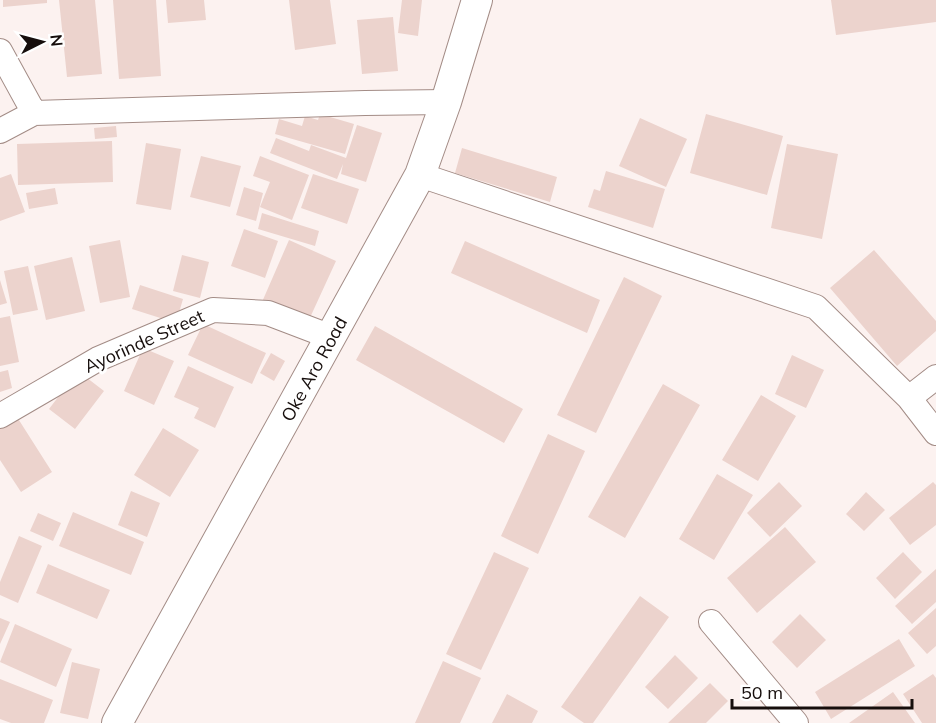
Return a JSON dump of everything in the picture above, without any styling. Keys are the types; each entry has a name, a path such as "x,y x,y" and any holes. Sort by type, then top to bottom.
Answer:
{"main road":[{"name":"Oke Aro Road","path":"117,723 420,175 446,102 477,0"}],"street":[{"path":"0,51 34,113"},
{"path":"0,131 34,113 446,102"},
{"path":"420,175 816,307 909,398 936,433"},
{"name":"Ayorinde Street","path":"0,416 98,358 213,310 268,313 331,337"},
{"path":"909,398 936,377"},
{"path":"711,622 796,723"}],"building":[{"path":"3,0 47,0 47,3 3,7"},
{"path":"59,0 95,0 102,74 67,77"},
{"path":"113,0 156,0 161,76 119,79"},
{"path":"166,0 204,0 206,20 168,23"},
{"path":"289,0 330,0 336,44 295,50"},
{"path":"402,0 422,0 418,36 398,33"},
{"path":"831,0 936,0 936,22 836,35"},
{"path":"393,17 398,71 362,74 357,20"},
{"path":"320,114 354,124 345,154 275,134 279,119 302,126 305,116 318,120"},
{"path":"706,114 783,136 767,195 690,173"},
{"path":"640,118 687,139 666,187 619,166"},
{"path":"357,125 382,133 366,182 341,174 343,164 337,179 270,153 276,138 309,151 311,145 346,158"},
{"path":"116,126 117,137 95,139 94,128"},
{"path":"112,141 113,182 18,185 17,144"},
{"path":"146,143 181,149 171,210 136,204"},
{"path":"787,144 838,154 822,239 771,228"},
{"path":"462,148 557,177 550,202 455,173"},
{"path":"201,156 241,166 230,207 190,197"},
{"path":"260,156 309,175 292,220 260,207 270,182 253,176"},
{"path":"606,171 665,189 653,228 588,207 594,189 600,191"},
{"path":"11,174 25,212 0,221 0,178"},
{"path":"313,174 359,189 347,224 301,208"},
{"path":"244,187 263,193 256,221 236,215"},
{"path":"55,188 58,204 29,209 26,193"},
{"path":"262,213 319,231 315,246 258,229"},
{"path":"244,229 278,241 265,278 231,266"},
{"path":"120,240 130,297 100,303 89,246"},
{"path":"289,240 336,261 308,322 262,302"},
{"path":"465,241 600,300 587,333 451,273"},
{"path":"874,250 936,321 936,331 897,366 830,288"},
{"path":"182,255 209,262 200,298 173,291"},
{"path":"72,257 85,311 46,320 34,266"},
{"path":"28,266 38,310 13,315 4,271"},
{"path":"624,277 662,296 596,433 557,415"},
{"path":"0,280 7,303 0,305"},
{"path":"140,285 183,299 176,323 132,309"},
{"path":"10,316 19,362 0,366 0,318"},
{"path":"203,324 266,353 252,384 188,355"},
{"path":"375,326 523,409 504,443 356,360"},
{"path":"143,348 174,361 154,405 124,391"},
{"path":"271,353 285,361 274,381 260,373"},
{"path":"792,355 824,370 806,408 775,394"},
{"path":"188,366 234,387 215,428 194,418 199,408 174,397"},
{"path":"8,370 12,388 0,392 0,372"},
{"path":"78,371 104,391 75,429 49,409"},
{"path":"663,384 700,405 625,538 588,517"},
{"path":"761,395 796,416 758,481 722,460"},
{"path":"17,417 52,472 21,492 0,460 0,428"},
{"path":"163,428 199,450 170,497 134,475"},
{"path":"548,434 585,451 538,554 501,536"},
{"path":"717,474 753,495 714,560 679,539"},
{"path":"779,482 802,506 770,537 747,513"},
{"path":"933,482 936,485 936,525 910,545 889,518"},
{"path":"131,491 160,503 147,537 118,525"},
{"path":"866,492 885,510 864,531 846,514"},
{"path":"73,512 144,542 131,575 59,546"},
{"path":"38,513 61,523 53,541 30,531"},
{"path":"785,527 816,562 757,613 727,578"},
{"path":"19,536 42,546 18,603 0,595 0,582"},
{"path":"494,552 529,568 481,670 446,654"},
{"path":"903,552 922,572 895,599 876,578"},
{"path":"48,564 110,590 97,619 36,593"},
{"path":"936,569 936,602 912,624 895,606"},
{"path":"640,596 669,617 593,723 584,723 561,707"},
{"path":"936,608 936,646 927,654 908,633"},
{"path":"800,614 826,640 797,668 772,642"},
{"path":"0,618 10,622 0,644"},
{"path":"15,624 72,649 56,687 0,662"},
{"path":"899,639 915,666 831,719 815,692"},
{"path":"675,655 698,678 668,709 645,687"},
{"path":"443,661 481,678 460,723 415,723"},
{"path":"72,662 100,669 88,719 60,713"},
{"path":"933,674 936,678 936,723 922,723 903,694"},
{"path":"0,679 53,700 44,723 11,723 0,719"},
{"path":"710,683 728,701 706,723 668,723"},
{"path":"893,692 915,723 849,723"},
{"path":"507,694 538,711 532,723 492,723"}]}
